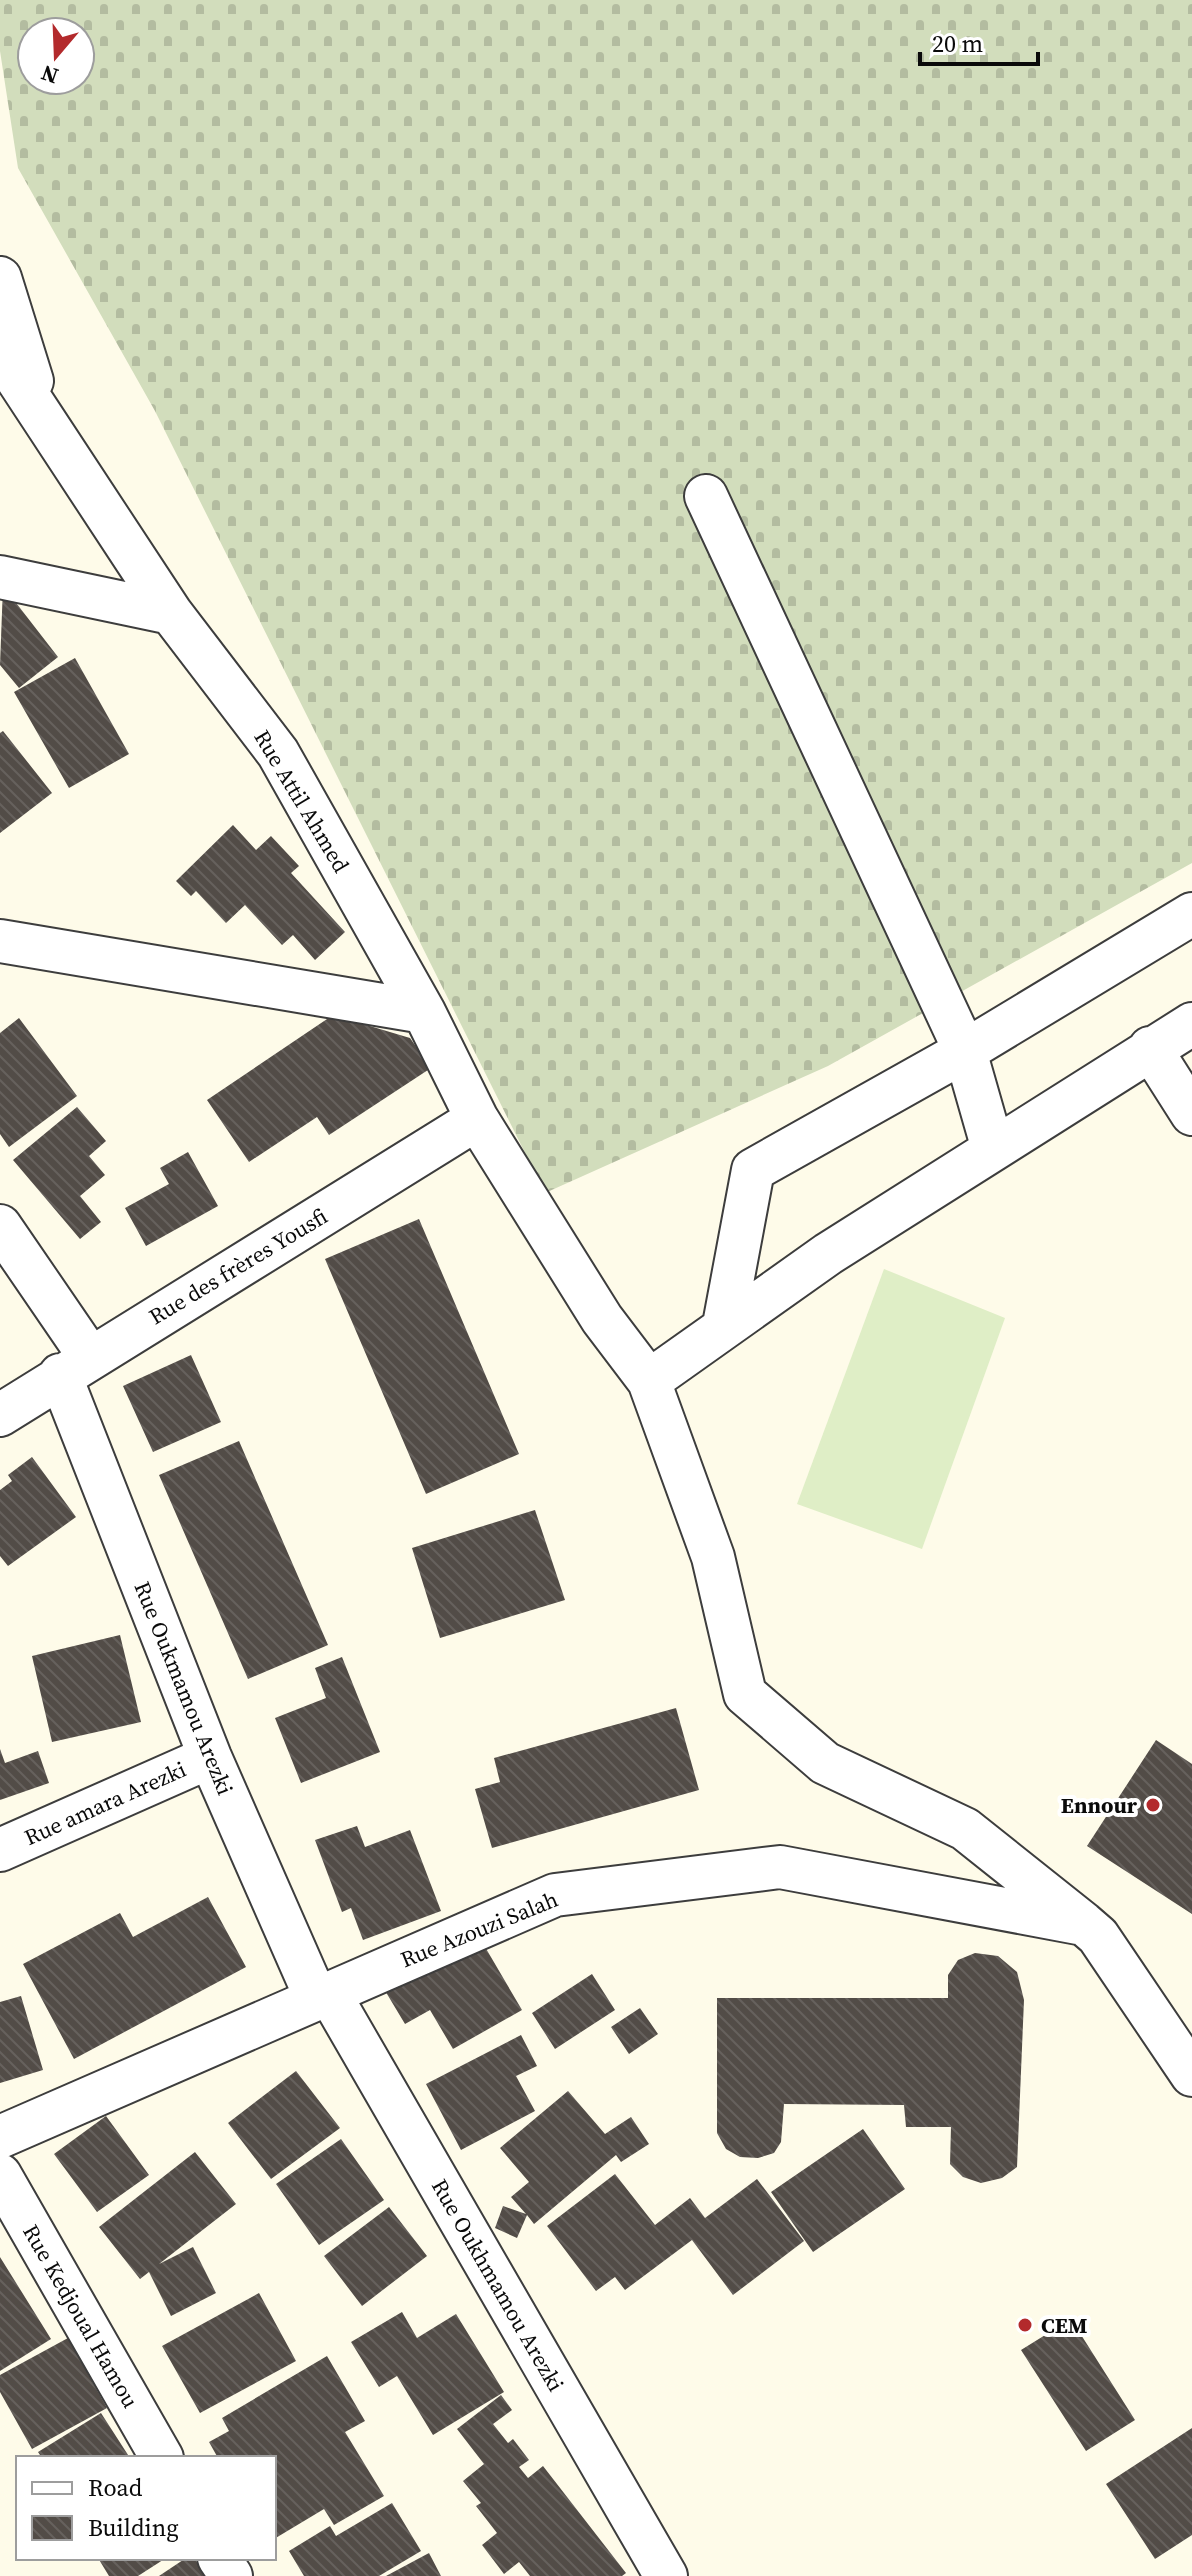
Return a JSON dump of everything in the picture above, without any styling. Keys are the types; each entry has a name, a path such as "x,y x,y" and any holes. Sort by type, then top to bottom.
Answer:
{"street":[{"name":"Rue Attil Ahmed","path":"0,278 44,420"},
{"name":"Rue Attil Ahmed","path":"0,353 171,613 278,753 424,1012 477,1119 602,1319 649,1381 713,1557 745,1694 825,1763 965,1829 1083,1923 1098,1936 1187,2056"},
{"path":"706,496 965,1051 993,1149"},
{"path":"0,577 171,613"},
{"path":"724,1325 753,1170 965,1051 1192,914"},
{"path":"0,941 424,1012"},
{"path":"649,1381 828,1254 1192,1024"},
{"path":"1150,1048 1192,1114"},
{"name":"Rue des frères Yousfi","path":"0,1415 477,1119"},
{"name":"Rue Oukmamou Arezki","path":"0,1226 75,1366 210,1757 323,1996"},
{"name":"Rue amara Arezki","path":"0,1850 210,1757"},
{"name":"Rue Azouzi Salah","path":"0,2137 555,1895 780,1867 1083,1923"},
{"name":"Rue Oukhmamou Arezki","path":"323,1996 666,2576"},
{"name":"Rue Kedjoual Hamou","path":"0,2175 161,2456"}],"green space":[{"path":"0,0 1192,0 1192,863 828,1066 545,1193 155,411 18,168 0,51"},
{"path":"884,1269 1005,1318 922,1549 797,1504"}],"building":[{"path":"3,586 58,657 19,688 0,665"},
{"path":"75,658 129,754 69,788 14,692"},
{"path":"3,731 52,793 0,833 0,733"},
{"path":"233,825 256,850 271,836 299,866 291,873 345,932 315,960 293,935 282,945 245,905 226,923 196,891 191,896 176,881"},
{"path":"333,1015 410,1038 431,1068 329,1135 317,1117 249,1162 207,1100"},
{"path":"19,1018 77,1096 9,1147 0,1134 0,1033"},
{"path":"77,1107 106,1141 89,1156 105,1175 80,1196 101,1222 80,1239 13,1160"},
{"path":"188,1152 218,1206 146,1246 125,1208 169,1184 160,1168"},
{"path":"419,1219 519,1454 426,1494 325,1259"},
{"path":"191,1355 221,1422 153,1452 123,1386"},
{"path":"239,1441 328,1645 248,1679 159,1475"},
{"path":"32,1457 76,1517 8,1566 0,1556 0,1490 12,1481 8,1475"},
{"path":"535,1510 565,1600 440,1638 412,1548"},
{"path":"120,1635 141,1722 52,1742 32,1656"},
{"path":"342,1657 380,1752 301,1783 275,1718 326,1698 315,1668"},
{"path":"676,1708 699,1790 492,1848 475,1789 500,1782 494,1758"},
{"name":"Ennour","path":"1156,1740 1192,1764 1192,1914 1087,1846"},
{"path":"0,1749 5,1763 38,1751 49,1783 0,1800"},
{"path":"357,1826 365,1847 410,1830 441,1911 363,1940 351,1908 342,1912 315,1840"},
{"path":"208,1897 246,1967 74,2059 23,1964 120,1913 133,1937"},
{"path":"478,1935 522,2010 453,2049 430,2010 405,2024 384,1989"},
{"path":"975,1953 998,1956 1017,1972 1024,2000 1017,2167 1002,2178 981,2183 963,2177 950,2164 951,2127 906,2127 904,2105 784,2104 781,2142 774,2153 758,2158 740,2157 726,2149 717,2133 717,1998 948,1998 948,1975 958,1960"},
{"path":"592,1974 615,2010 555,2049 532,2013"},
{"path":"21,1996 43,2070 0,2083 0,2002"},
{"path":"640,2008 658,2034 629,2054 611,2027"},
{"path":"521,2035 537,2066 516,2076 535,2111 461,2150 426,2084"},
{"path":"296,2071 340,2128 271,2179 228,2123"},
{"path":"568,2091 605,2134 631,2117 649,2144 621,2162 616,2155 534,2224 527,2215 517,2238 495,2228 503,2206 526,2214 511,2197 529,2182 500,2148"},
{"path":"106,2116 149,2175 97,2212 54,2154"},
{"path":"863,2129 905,2189 813,2252 771,2192"},
{"path":"341,2139 384,2200 319,2245 276,2184"},
{"path":"195,2152 236,2204 159,2264 193,2247 216,2293 171,2316 149,2272 140,2279 99,2227"},
{"path":"615,2174 655,2225 690,2198 705,2218 757,2179 804,2241 733,2295 692,2240 625,2290 615,2277 596,2291 547,2226"},
{"path":"389,2207 427,2256 362,2306 324,2256"},
{"path":"0,2257 51,2339 0,2371"},
{"path":"259,2293 296,2361 200,2413 162,2346"},
{"path":"402,2312 417,2338 456,2314 504,2392 433,2435 397,2376 379,2387 351,2342"},
{"path":"1071,2319 1135,2420 1086,2451 1021,2350"},
{"path":"68,2338 107,2408 32,2449 0,2392 0,2375"},
{"path":"327,2356 365,2421 345,2432 384,2496 334,2525 324,2509 276,2538 276,2456 217,2456 209,2442 229,2431 222,2418"},
{"path":"501,2395 512,2410 493,2424 508,2443 513,2439 529,2460 519,2467 528,2478 543,2466 626,2573 622,2576 530,2576 519,2562 504,2574 482,2545 497,2533 476,2506 481,2503 463,2481 484,2464 457,2429"},
{"path":"101,2413 129,2456 41,2456 38,2452"},
{"path":"1192,2428 1192,2535 1155,2559 1106,2484"},
{"path":"392,2503 421,2551 379,2576 304,2576 289,2551 330,2526 336,2536"},
{"path":"429,2553 441,2576 386,2576"},
{"path":"99,2560 163,2560 138,2576 109,2576"},
{"path":"183,2560 195,2560 206,2576 159,2576"}],"place":[{"name":"Ennour","path":"1153,1805"},
{"name":"CEM","path":"1025,2325"}]}
